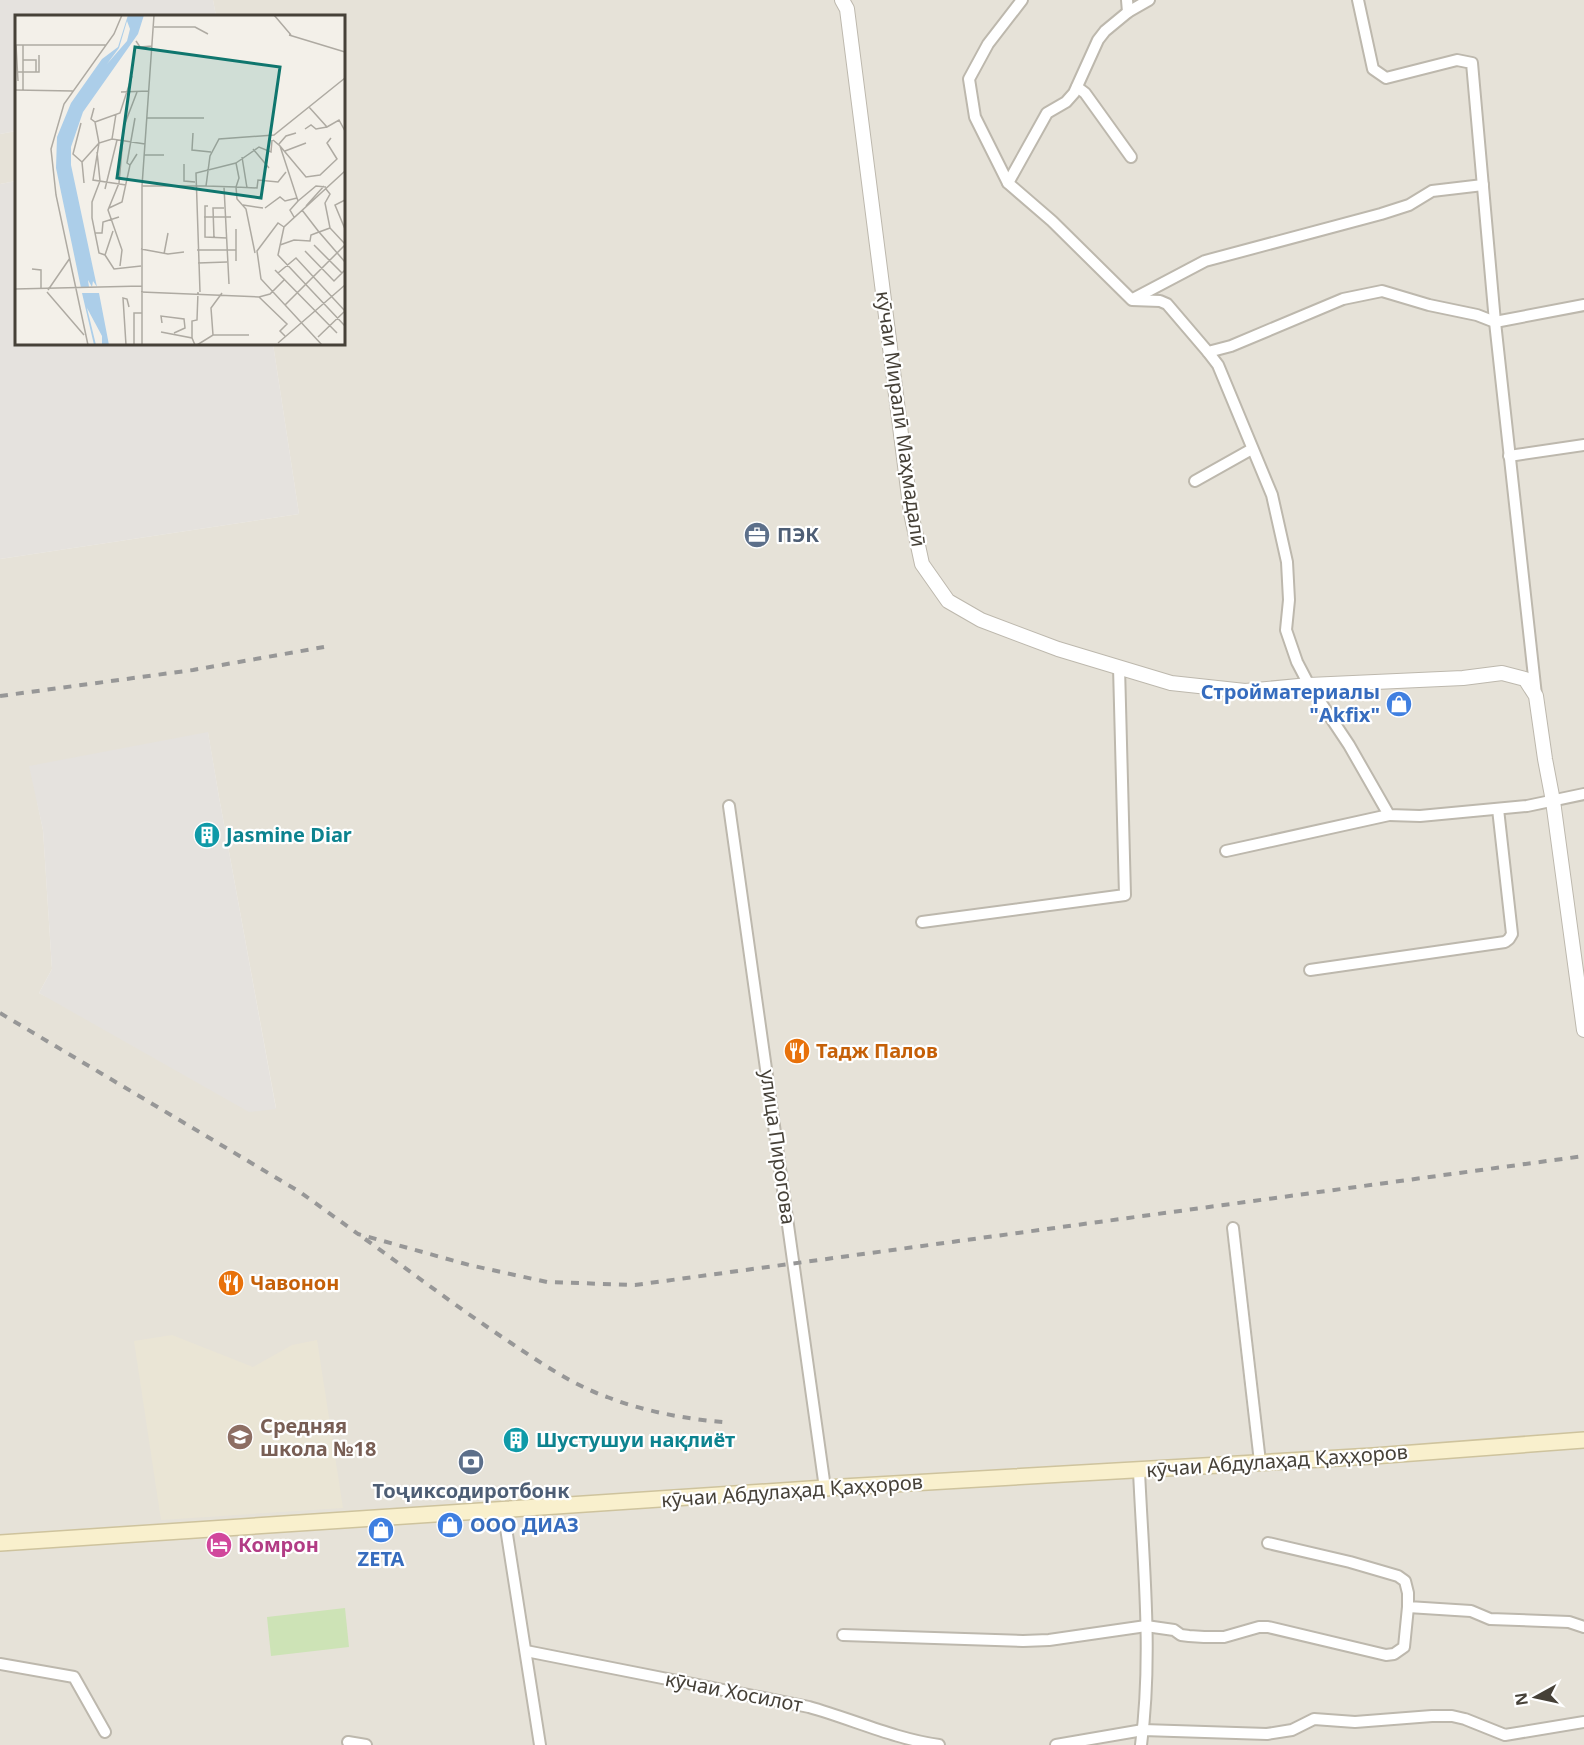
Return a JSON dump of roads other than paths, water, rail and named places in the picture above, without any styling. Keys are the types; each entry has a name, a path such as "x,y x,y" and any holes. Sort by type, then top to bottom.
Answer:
{"main road":[{"name":"кӯчаи Абдулаҳад Қаҳҳоров","path":"0,1543 825,1488 1373,1456 1584,1440"}],"street":[{"path":"1022,0 988,44 969,79 975,117 1008,183 1052,221 1132,300 1160,301 1167,304 1218,365 1272,495 1287,562 1289,600 1286,630 1297,662 1389,815"},
{"path":"1127,0 1128,12"},
{"path":"1008,183 1047,113 1066,102 1077,87 1098,40 1105,31 1128,12 1149,0"},
{"path":"1359,0 1373,69 1379,75 1386,78 1457,60 1472,63 1495,322 1536,696 1553,801 1584,1030"},
{"name":"кӯчаи Миралӣ Маҳмадалӣ","path":"846,3 910,504 922,564 948,601 981,620 1058,649 1171,683 1245,691 1309,685 1463,678 1502,673 1525,679 1536,696"},
{"path":"1077,87 1085,93 1131,157"},
{"path":"1132,300 1205,261 1381,214 1408,205 1432,191 1483,185"},
{"path":"1208,352 1232,346 1343,299 1382,291 1495,322 1584,305"},
{"path":"1509,456 1584,445"},
{"path":"1195,481 1252,449"},
{"path":"922,922 1125,895 1119,667"},
{"path":"1226,850 1389,815 1420,816 1498,809 1584,795"},
{"name":"улица Пирогова","path":"729,806 825,1488"},
{"path":"1310,970 1505,942 1509,939 1512,934 1498,809"},
{"path":"1233,1228 1260,1462"},
{"path":"1139,1471 1146,1626 1145,1720 1141,1745"},
{"path":"503,1509 540,1745"},
{"path":"843,1635 1023,1641 1049,1640 1146,1626 1174,1630 1189,1636 1224,1637 1268,1626 1386,1655 1394,1654 1404,1647 1408,1607 1405,1581 1398,1576 1350,1562 1268,1543"},
{"path":"1408,1607 1471,1611 1490,1619 1569,1622 1584,1628"},
{"name":"кӯчаи Хосилот","path":"526,1651 809,1707 902,1737 939,1745"},
{"path":"0,1664 74,1677 105,1732"},
{"path":"1056,1745 1143,1730 1257,1735 1292,1730 1314,1719 1371,1722 1432,1716 1465,1719 1505,1735 1584,1722"},
{"path":"348,1742 366,1745"}],"railway":[{"path":"0,696 193,670 324,647"},
{"path":"0,1013 300,1192 358,1234 469,1265 547,1282 635,1285 1584,1156"},
{"path":"365,1239 492,1330 570,1380 594,1392 650,1410 723,1422"}],"place":[{"name":"ПЭК","path":"757,535"},
{"name":"Стройматериалы \"Akfix\"","path":"1399,704"},
{"name":"Jasmine Diar","path":"207,835"},
{"name":"Тадж Палов","path":"797,1051"},
{"name":"Чавонон","path":"231,1283"},
{"name":"Средняя школа №18","path":"240,1437"},
{"name":"Шустушуи нақлиёт","path":"516,1440"},
{"name":"Тоҷиксодиротбонк","path":"471,1462"},
{"name":"ООО ДИАЗ","path":"450,1525"},
{"name":"ZETA","path":"381,1530"},
{"name":"Комрон","path":"219,1545"}]}
